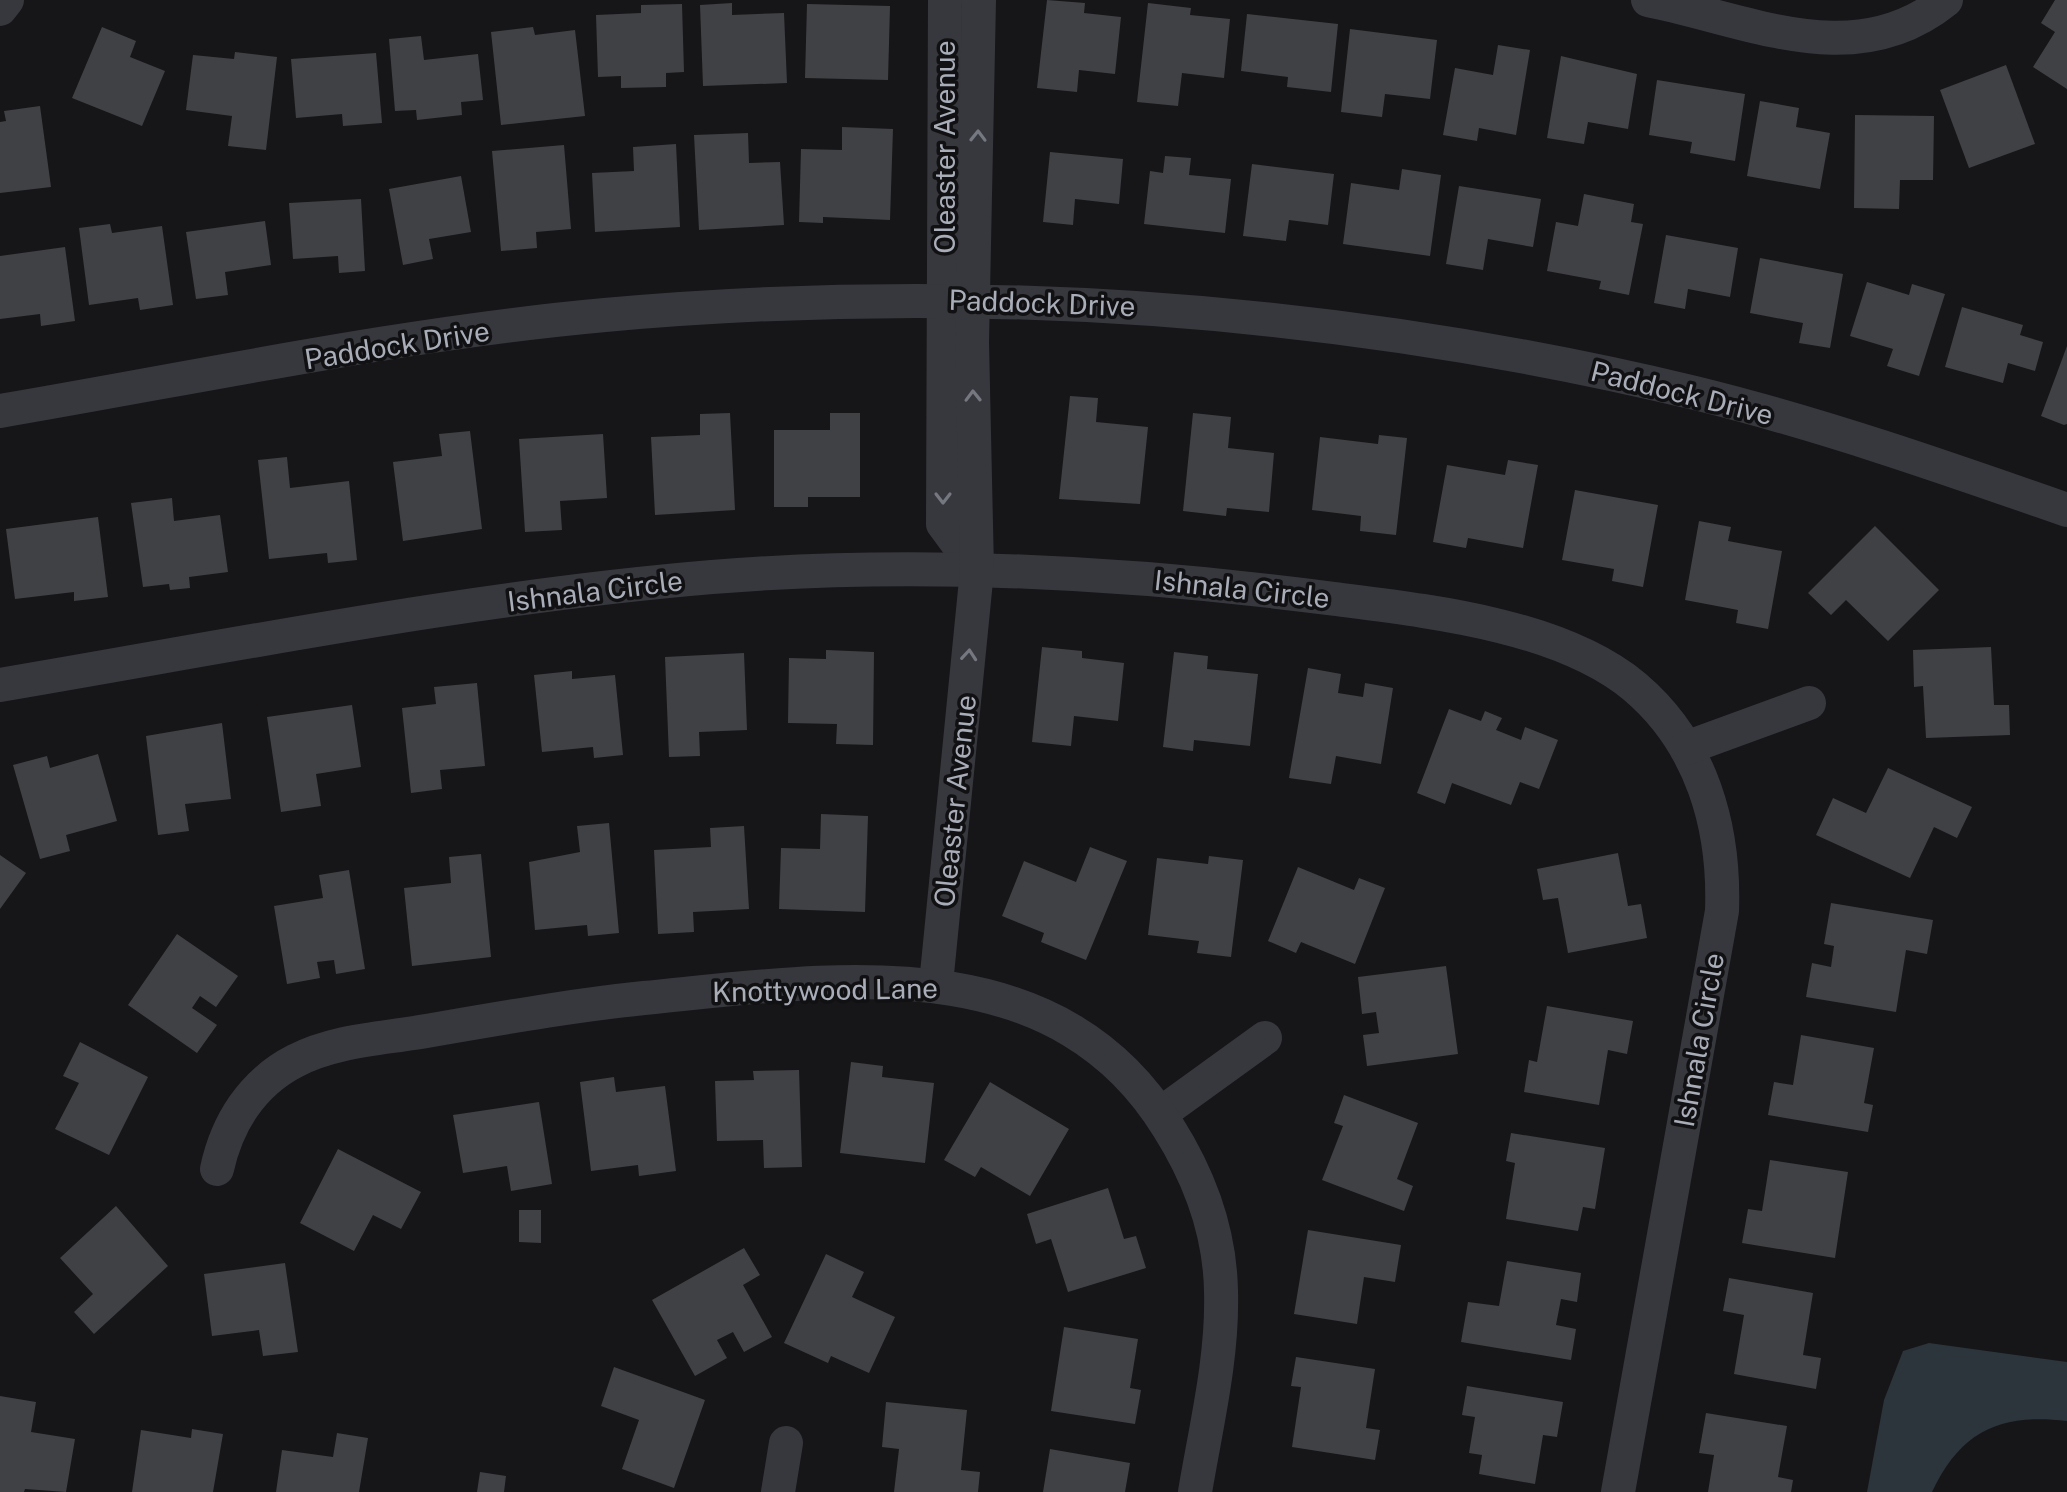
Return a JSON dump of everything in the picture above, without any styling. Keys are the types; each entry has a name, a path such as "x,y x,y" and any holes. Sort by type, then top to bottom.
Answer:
{"street":[{"path":"0,9 7,0"},
{"name":"Oleaster Avenue","path":"936,984 977,570 972,342 960,300 945,0"},
{"name":"Oleaster Avenue","path":"960,300 979,0"},
{"path":"1648,0 1815,38 1855,40 1903,27 1946,0"},
{"name":"Paddock Drive","path":"0,411 456,334 599,315 744,304 960,300 1127,305 1271,318 1415,337 1557,362 1699,394 1838,433 2067,510"},
{"name":"Ishnala Circle","path":"0,685 578,590 746,575 977,570 1092,574 1230,585 1368,603 1523,632 1563,643 1633,685 1662,715 1686,748 1705,785 1718,824 1723,870 1722,911 1618,1492"},
{"path":"1686,748 1809,703"},
{"name":"Knottywood Lane","path":"217,1169 229,1130 249,1097 278,1070 332,1047 624,1000 752,988 880,982 936,984 972,990 1016,1003 1058,1023 1096,1048 1130,1079 1160,1114 1186,1155 1204,1197 1216,1242 1221,1287 1221,1333 1195,1492"},
{"path":"1160,1114 1265,1038"},
{"path":"778,1492 786,1443"}],"shaded area":[{"path":"1929,1343 2067,1362 2067,1421 2022,1420 1985,1431 1956,1454 1932,1492 1867,1492 1884,1400 1903,1351"}],"building":[{"path":"1047,0 1085,3 1084,13 1121,17 1115,74 1079,70 1077,92 1037,88"},
{"path":"2055,0 2067,0 2067,89 2033,67 2055,32 2041,23"},
{"path":"732,3 732,15 784,13 787,83 703,86 700,5"},
{"path":"1148,3 1191,8 1190,15 1230,19 1224,78 1182,73 1178,106 1137,102"},
{"path":"682,4 684,72 666,73 666,87 621,88 621,76 598,77 596,15 641,13 641,5"},
{"path":"807,4 890,6 888,80 805,78"},
{"path":"1247,14 1338,24 1331,92 1287,87 1288,77 1241,71"},
{"path":"102,27 136,41 130,57 165,71 142,126 72,98"},
{"path":"533,27 535,35 575,30 585,116 501,125 491,32"},
{"path":"1350,29 1437,40 1430,99 1385,94 1382,117 1341,112"},
{"path":"421,36 424,60 478,54 483,100 461,102 462,115 417,120 416,110 395,111 389,39"},
{"path":"1498,45 1530,50 1516,135 1479,128 1477,141 1443,135 1455,68 1493,75"},
{"path":"235,52 277,57 266,150 228,146 232,116 186,110 193,55 234,59"},
{"path":"376,53 382,123 343,126 342,114 296,118 291,59"},
{"path":"1561,56 1637,74 1628,129 1588,122 1584,144 1547,138"},
{"path":"2006,65 2035,144 1969,168 1940,90"},
{"path":"1657,80 1745,94 1735,161 1690,153 1692,142 1649,135"},
{"path":"1760,101 1799,108 1796,127 1830,133 1820,189 1747,176"},
{"path":"40,106 51,187 0,193 0,122 6,121 4,111"},
{"path":"1855,115 1934,116 1933,180 1900,180 1899,209 1854,208"},
{"path":"842,127 893,129 890,220 823,217 823,223 799,222 801,149 842,150"},
{"path":"748,133 749,163 780,162 784,225 699,230 694,135"},
{"path":"676,144 680,227 595,232 592,173 634,171 633,147"},
{"path":"564,145 571,229 536,232 537,248 501,251 492,151"},
{"path":"1050,152 1123,159 1119,204 1075,199 1073,225 1043,222"},
{"path":"1165,156 1191,158 1189,175 1231,179 1225,233 1144,224 1150,171 1163,173"},
{"path":"1252,164 1334,174 1328,225 1289,220 1286,241 1243,236"},
{"path":"1402,169 1441,175 1430,256 1343,244 1351,183 1399,190"},
{"path":"461,176 471,232 429,239 433,259 403,265 389,189"},
{"path":"1459,186 1541,199 1533,247 1488,239 1483,270 1446,264"},
{"path":"1584,194 1634,204 1631,222 1643,224 1629,295 1599,289 1601,281 1547,271 1556,222 1578,226"},
{"path":"361,199 365,271 339,273 338,256 293,259 289,203"},
{"path":"265,221 271,265 225,272 228,295 196,299 186,232"},
{"path":"110,224 112,233 162,226 173,305 140,310 138,298 89,305 79,228"},
{"path":"1666,235 1738,248 1730,297 1688,289 1685,309 1654,303"},
{"path":"65,247 75,321 41,326 40,314 0,319 0,256"},
{"path":"1760,258 1843,274 1830,348 1799,343 1803,323 1750,313"},
{"path":"1867,282 1909,295 1912,284 1945,294 1919,376 1887,366 1893,349 1850,336"},
{"path":"1962,307 2023,325 2020,335 2043,342 2035,371 2008,363 2003,383 1945,367"},
{"path":"2067,346 2067,424 2064,425 2041,416"},
{"path":"1070,396 1098,398 1096,422 1148,427 1140,504 1059,499"},
{"path":"730,413 735,510 655,515 651,437 700,435 700,414"},
{"path":"830,413 860,413 860,497 808,497 808,507 774,507 774,430 830,430"},
{"path":"1193,413 1231,417 1228,448 1274,453 1269,512 1227,508 1226,516 1183,511"},
{"path":"470,431 482,529 403,541 393,462 442,456 439,434"},
{"path":"603,434 607,498 560,501 562,530 525,532 519,439"},
{"path":"1379,435 1407,438 1396,535 1360,531 1361,516 1312,510 1320,437 1378,444"},
{"path":"287,457 290,488 349,481 357,560 328,563 327,553 269,559 258,460"},
{"path":"1508,460 1538,465 1523,548 1468,538 1466,548 1433,542 1447,465 1505,475"},
{"path":"1575,490 1658,505 1643,587 1612,581 1614,569 1562,560"},
{"path":"172,498 174,521 220,515 228,572 189,577 190,588 170,590 169,584 143,587 131,503"},
{"path":"98,517 108,597 74,601 74,592 15,599 6,529"},
{"path":"1699,521 1731,527 1728,541 1782,551 1768,629 1736,623 1738,610 1685,600"},
{"path":"1875,526 1939,590 1888,641 1846,600 1831,615 1808,593"},
{"path":"1042,647 1082,651 1082,658 1124,663 1118,721 1074,716 1071,746 1032,742"},
{"path":"1991,647 1994,705 2009,705 2010,735 1926,738 1923,686 1914,687 1913,650"},
{"path":"826,650 874,652 873,745 836,744 837,724 788,723 789,658 826,659"},
{"path":"1174,652 1208,656 1207,669 1258,674 1250,746 1194,740 1193,751 1163,747"},
{"path":"744,653 747,730 699,732 700,756 669,757 665,657"},
{"path":"1308,668 1341,674 1338,693 1363,697 1365,683 1393,688 1381,764 1336,756 1331,784 1289,778"},
{"path":"572,671 572,679 615,675 623,755 594,758 593,747 542,752 534,675"},
{"path":"477,683 485,766 440,770 442,789 411,793 402,708 436,704 434,687"},
{"path":"352,705 361,767 316,774 321,806 281,812 267,717"},
{"path":"1449,709 1481,721 1485,711 1502,718 1496,730 1521,740 1525,727 1558,740 1539,789 1520,782 1511,805 1452,783 1445,804 1417,793"},
{"path":"222,723 231,799 185,804 189,831 158,835 146,736"},
{"path":"98,754 117,821 66,835 70,851 40,859 13,765 47,756 50,768"},
{"path":"1888,768 1972,807 1957,838 1934,827 1910,878 1816,835 1833,798 1866,813"},
{"path":"821,814 868,816 865,912 779,909 781,848 820,849"},
{"path":"609,823 619,933 588,936 587,925 535,930 529,862 580,852 577,826"},
{"path":"744,826 749,909 693,912 694,932 658,934 654,850 711,847 710,828"},
{"path":"1090,847 1127,861 1086,960 1041,942 1044,933 1002,916 1024,861 1076,882"},
{"path":"1618,853 1628,906 1641,904 1647,938 1568,953 1558,898 1543,900 1537,869"},
{"path":"481,854 491,957 412,966 404,888 451,883 449,857"},
{"path":"0,855 26,873 0,909"},
{"path":"1209,856 1243,860 1231,957 1197,953 1199,941 1148,935 1157,858 1208,864"},
{"path":"1298,867 1354,890 1359,878 1385,888 1355,964 1301,942 1296,953 1268,941"},
{"path":"349,870 365,969 336,974 334,960 317,962 320,978 287,984 274,906 323,898 319,875"},
{"path":"1831,903 1933,920 1927,954 1906,950 1896,1012 1806,997 1812,963 1831,967 1834,946 1824,944"},
{"path":"177,934 238,976 216,1007 200,996 192,1008 217,1025 197,1053 128,1005"},
{"path":"1446,966 1458,1054 1367,1066 1363,1035 1379,1033 1376,1012 1362,1014 1358,977"},
{"path":"1547,1006 1633,1021 1627,1054 1608,1050 1599,1105 1524,1092 1529,1060 1537,1062"},
{"path":"1801,1035 1874,1048 1864,1103 1873,1105 1868,1132 1768,1115 1774,1082 1793,1085"},
{"path":"80,1042 148,1077 109,1155 55,1129 79,1083 63,1076"},
{"path":"851,1062 883,1066 882,1077 934,1083 925,1163 840,1153"},
{"path":"799,1070 802,1167 764,1168 763,1140 717,1141 715,1081 754,1080 753,1071"},
{"path":"614,1077 616,1092 665,1086 676,1171 639,1176 638,1165 591,1171 580,1082"},
{"path":"990,1082 1069,1129 1030,1196 981,1167 975,1177 944,1160"},
{"path":"1344,1095 1418,1123 1397,1179 1413,1186 1404,1211 1322,1180 1343,1126 1334,1123"},
{"path":"539,1102 552,1184 511,1191 507,1166 463,1173 453,1115"},
{"path":"1511,1133 1605,1148 1595,1209 1583,1207 1578,1231 1506,1219 1515,1163 1506,1161"},
{"path":"338,1149 421,1192 401,1229 373,1215 354,1251 300,1223"},
{"path":"1770,1160 1848,1172 1835,1258 1742,1243 1748,1209 1762,1211"},
{"path":"1108,1188 1124,1239 1136,1236 1146,1268 1068,1292 1051,1239 1036,1244 1027,1214"},
{"path":"116,1206 168,1266 94,1334 74,1312 93,1294 60,1258"},
{"path":"519,1210 541,1210 541,1243 519,1242"},
{"path":"1308,1230 1401,1245 1395,1282 1364,1277 1357,1324 1294,1314"},
{"path":"744,1248 760,1275 743,1285 772,1337 744,1352 733,1332 717,1340 727,1358 695,1376 652,1300"},
{"path":"826,1254 864,1272 852,1297 895,1317 869,1373 831,1356 828,1363 784,1343"},
{"path":"1507,1261 1581,1273 1577,1302 1561,1299 1556,1325 1576,1329 1571,1360 1461,1342 1468,1302 1499,1306"},
{"path":"285,1263 298,1352 263,1356 259,1330 212,1336 204,1274"},
{"path":"1729,1278 1813,1293 1803,1355 1821,1358 1816,1389 1734,1374 1744,1315 1723,1311"},
{"path":"1064,1327 1138,1339 1130,1388 1141,1390 1135,1424 1051,1411"},
{"path":"1296,1357 1375,1369 1366,1428 1380,1430 1375,1460 1292,1447 1301,1387 1291,1386"},
{"path":"614,1367 705,1400 674,1488 622,1469 639,1420 601,1406"},
{"path":"1467,1386 1563,1402 1557,1437 1543,1435 1535,1484 1479,1474 1482,1455 1469,1453 1475,1417 1462,1415"},
{"path":"0,1396 36,1402 31,1432 75,1439 66,1492 25,1489 24,1492 0,1492"},
{"path":"886,1402 967,1410 961,1470 980,1472 978,1492 894,1492 899,1449 882,1447"},
{"path":"1706,1413 1787,1426 1778,1477 1793,1480 1791,1492 1708,1492 1714,1455 1699,1453"},
{"path":"192,1429 223,1434 213,1492 132,1492 141,1430 191,1438"},
{"path":"337,1433 368,1438 359,1492 276,1492 282,1450 333,1457"},
{"path":"1050,1449 1130,1463 1125,1492 1043,1492"},
{"path":"480,1472 506,1476 504,1492 477,1492"}]}
